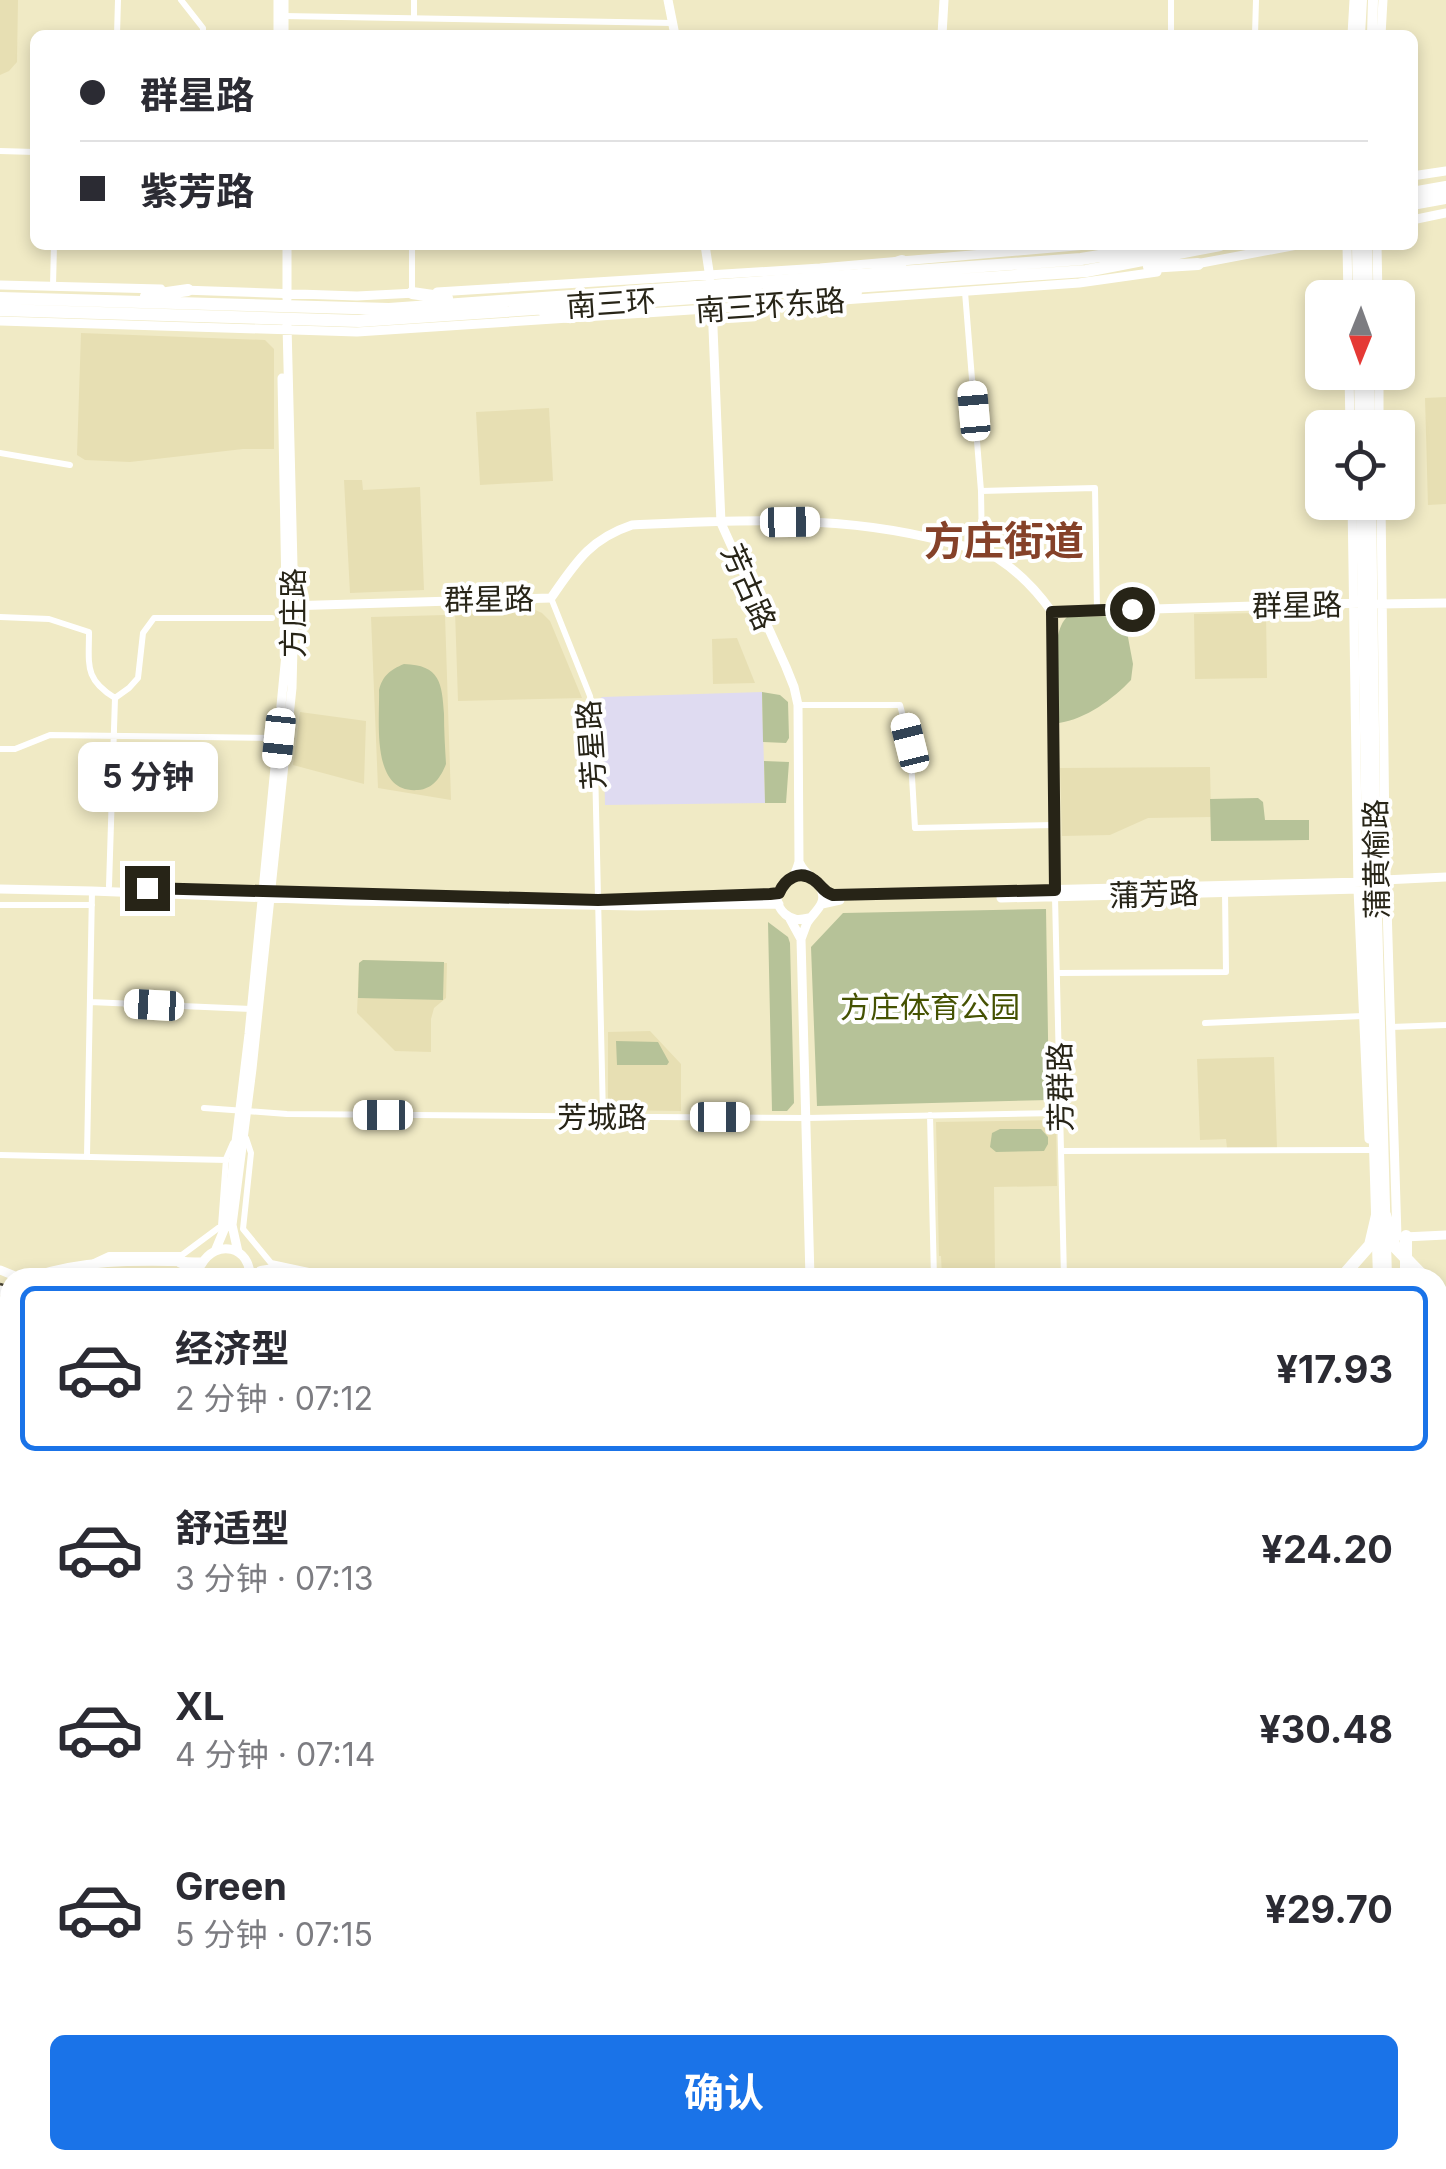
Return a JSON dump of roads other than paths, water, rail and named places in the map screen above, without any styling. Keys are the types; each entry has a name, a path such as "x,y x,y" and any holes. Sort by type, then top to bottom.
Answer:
{"highway":[{"path":"1418,192 1446,187"},
{"path":"1418,203 1446,198"},
{"name":"南三环","path":"770,287 862,275 1095,258 1140,250"},
{"name":"南三环","path":"358,315 474,302 1086,271 1194,250"},
{"path":"862,275 902,260"},
{"path":"1086,271 1198,264"},
{"path":"823,301 888,284"},
{"path":"111,301 188,290"},
{"path":"412,294 474,302"},
{"name":"南三环","path":"0,316 22,311 195,310 358,315 518,310 644,296"},
{"name":"南三环","path":"0,298 111,301 195,310"},
{"path":"518,310 569,316"},
{"path":"1350,1268 1370,1245 1382,1215"},
{"path":"1382,1215 1395,1246 1416,1268"},
{"path":"1402,1237 1405,1268"},
{"path":"180,1262 193,1268"}],"main road":[{"path":"1357,0 1360,30"},
{"path":"1372,30 1374,0"},
{"path":"1357,250 1358,280"},
{"path":"1367,250 1368,280"},
{"name":"蒲黄榆路","path":"1362,520 1368,604"},
{"name":"蒲黄榆路","path":"1370,520 1371,1059 1382,1215"},
{"name":"蒲黄榆路","path":"1369,884 1382,1215"},
{"path":"1364,1042 1371,1059"},
{"path":"1382,1215 1383,1268"}],"street":[{"path":"117,30 118,0"},
{"path":"181,0 202,30"},
{"path":"281,0 282,30"},
{"path":"281,0 281,30"},
{"path":"414,0 414,18"},
{"path":"668,0 673,30"},
{"path":"942,30 944,0"},
{"path":"1170,30 1172,0"},
{"path":"1254,30 1256,0"},
{"path":"1353,30 1357,0"},
{"path":"1381,30 1383,0"},
{"path":"284,16 672,23"},
{"path":"0,151 30,152"},
{"path":"1418,175 1446,171"},
{"path":"1418,219 1446,213"},
{"path":"53,286 54,250"},
{"name":"方庄路","path":"238,1252 232,1225 251,1008 292,688 284,250"},
{"path":"412,250 412,294"},
{"name":"芳古路","path":"706,250 712,308 720,523 790,677 798,705 799,862"},
{"path":"935,258 936,250"},
{"name":"南三环东路","path":"0,316 386,331 725,307 770,287 902,260 1029,250"},
{"name":"南三环东路","path":"0,285 357,296 722,273 823,301 1079,283 1271,250"},
{"path":"1347,250 1348,280"},
{"path":"1377,250 1378,280"},
{"path":"722,273 725,307"},
{"path":"696,274 699,309"},
{"path":"654,278 656,313"},
{"path":"965,292 982,551"},
{"path":"0,453 70,464"},
{"path":"981,491 1095,488 1096,610"},
{"path":"1355,520 1368,604"},
{"path":"1378,520 1368,604 1369,884 1363,1016 1372,1238 1446,1235"},
{"path":"720,523 826,521 911,532 982,551 1024,579 1052,612"},
{"name":"群星路","path":"291,606 552,598 583,553 612,532 632,525 720,523"},
{"name":"芳星路","path":"552,598 590,696 594,721 603,1117"},
{"name":"群星路","path":"1052,612 1446,604"},
{"name":"方庄路","path":"242,1112 291,606"},
{"name":"芳群路","path":"1052,612 1064,1268"},
{"path":"0,617 49,618 89,632 89,672 98,688 115,698"},
{"path":"115,698 138,678 144,633 154,618 272,618"},
{"path":"108,886 115,698"},
{"path":"798,705 900,704 910,743 914,828 1054,825"},
{"path":"0,749 15,749 50,735 279,738"},
{"path":"789,917 810,918 822,904 818,883 807,876 799,862"},
{"path":"799,862 792,877 782,884 779,898 800,939 810,1268"},
{"path":"792,877 807,876"},
{"path":"1369,884 1446,877"},
{"path":"1369,884 1390,1028 1402,1237"},
{"name":"蒲芳路","path":"822,892 1225,892 1369,884"},
{"name":"蒲芳路","path":"822,904 833,900 1369,884"},
{"path":"0,887 108,886 266,895"},
{"path":"0,887 598,902 779,898"},
{"path":"87,1156 92,890"},
{"path":"1057,973 1226,972 1225,892"},
{"path":"0,905 92,906"},
{"path":"800,939 810,918"},
{"path":"90,1002 251,1008"},
{"path":"1205,1024 1363,1016"},
{"path":"1390,1028 1446,1025"},
{"name":"芳城路","path":"204,1108 242,1112 603,1117 1060,1113"},
{"path":"930,1115 934,1268"},
{"path":"240,1133 251,1153 243,1230 271,1263 295,1268"},
{"name":"方庄路","path":"216,1249 226,1225 230,1160 240,1133"},
{"path":"1061,1151 1370,1150"},
{"path":"0,1155 230,1160 221,1226 182,1255 110,1255 94,1262"},
{"path":"1383,1238 1383,1268"},
{"path":"201,1268 216,1249 232,1249 248,1268"},
{"path":"60,1268 94,1262 180,1262"}],"district":[{"name":"方庄街道","path":"1004,540"}],"park label":[{"name":"方庄体育公园","path":"930,1007"}]}
